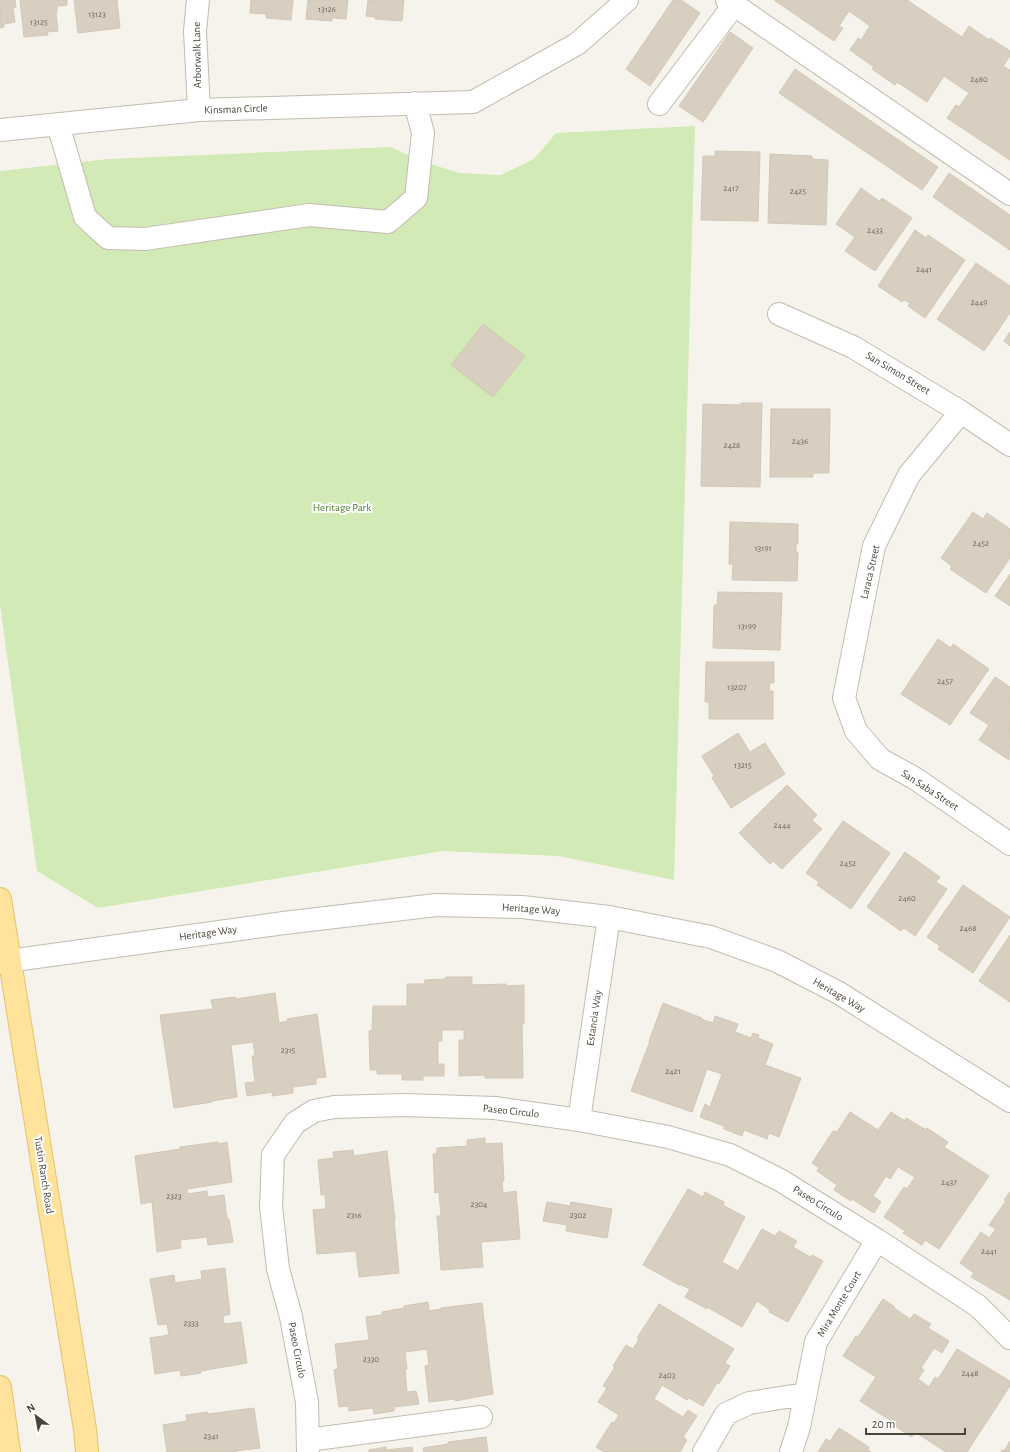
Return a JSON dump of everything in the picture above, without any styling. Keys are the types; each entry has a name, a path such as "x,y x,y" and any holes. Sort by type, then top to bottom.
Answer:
{"main road":[{"name":"Tustin Ranch Road","path":"0,899 4,961 83,1421 87,1452"},
{"path":"0,1387 9,1452"}],"street":[{"name":"Arborwalk Lane","path":"198,0 195,30 199,110"},
{"name":"Kinsman Circle","path":"0,130 199,110 473,102 577,44 627,0"},
{"path":"659,104 730,2 1010,194"},
{"path":"58,124 85,216 108,238 145,239 309,215 388,222 416,198 424,133 416,103"},
{"name":"San Simon Street","path":"779,314 853,347 961,412 1010,444"},
{"name":"Laraca Street","path":"856,731 844,698 874,546 909,476 961,412"},
{"name":"San Saba Street","path":"856,731 880,759 916,779 1010,844"},
{"name":"Heritage Way","path":"4,961 276,924 436,905 522,907 609,917 711,937 777,961 839,993 1010,1101"},
{"name":"Estancia Way","path":"579,1120 609,917"},
{"name":"Paseo Circulo","path":"308,1446 307,1402 291,1317 278,1269 271,1206 273,1155 295,1123 314,1111 334,1107 404,1105 495,1108 579,1120 668,1137 730,1155 780,1180 877,1240 978,1306 1010,1338"},
{"name":"Mira Monte Court","path":"791,1452 799,1427 816,1342 877,1240"},
{"path":"704,1452 726,1414 749,1403 805,1394"},
{"path":"308,1446 481,1417"}],"green space":[{"name":"Heritage Park","path":"695,126 674,880 559,856 443,851 98,908 37,871 0,605 0,171 108,159 391,147 421,161 459,173 501,175 534,159 556,133"}],"building":[{"path":"0,0 15,0 16,7 13,8 15,22 4,24 4,27 0,28"},
{"path":"20,0 67,0 67,5 57,6 56,13 58,31 47,32 48,35 24,37"},
{"path":"74,0 117,0 120,28 78,33"},
{"path":"251,0 293,0 291,20 266,18 266,14 250,13"},
{"path":"308,0 348,0 346,19 332,18 332,21 306,19"},
{"path":"368,0 404,0 402,21 375,19 375,17 366,16"},
{"path":"673,0 681,0 700,13 650,86 626,69"},
{"path":"774,0 907,0 962,37 969,26 989,40 990,38 1010,51 1010,56 1003,66 1010,70 1010,160 947,118 956,105 959,107 969,93 944,76 927,102 897,82 895,85 872,69 874,67 850,50 858,38 861,40 870,26 849,11 839,26 843,28 834,41"},
{"path":"730,32 753,48 703,122 679,106"},
{"path":"795,69 938,167 922,190 779,93"},
{"path":"715,151 760,152 758,221 701,220 703,156 715,156"},
{"path":"770,154 812,156 812,159 828,160 826,225 768,223"},
{"path":"949,173 1010,215 1010,250 933,197"},
{"path":"861,188 879,201 882,198 912,218 875,271 845,251 855,237 836,224"},
{"path":"915,230 926,238 928,235 965,260 925,318 908,306 910,303 904,300 902,302 878,286"},
{"path":"976,263 1010,286 1010,313 984,351 937,319"},
{"path":"483,324 525,356 493,397 451,365"},
{"path":"1010,332 1010,346 1004,341"},
{"path":"741,403 762,403 760,487 701,486 703,404 741,405"},
{"path":"771,409 830,409 829,473 813,473 813,477 770,477"},
{"path":"973,512 983,519 987,513 1010,529 1010,558 986,593 950,569 952,566 941,558"},
{"path":"730,522 798,524 798,544 796,544 796,553 798,552 797,581 732,580 733,564 729,564"},
{"path":"1010,574 1010,606 995,596"},
{"path":"718,592 782,593 780,650 713,648 714,605 717,605"},
{"path":"938,639 951,648 953,644 989,669 950,725 901,694"},
{"path":"706,662 774,662 774,683 770,683 769,691 773,691 773,719 709,719 709,702 705,702"},
{"path":"995,677 1010,687 1009,760 979,740 989,725 970,713"},
{"path":"738,733 750,752 765,743 785,774 731,808 712,778 714,776 702,756"},
{"path":"787,785 817,815 812,820 822,829 782,869 773,861 770,864 739,833"},
{"path":"843,821 890,853 851,909 817,885 819,882 806,873"},
{"path":"905,852 940,877 936,882 947,889 915,936 904,928 901,931 867,907"},
{"path":"963,885 1010,917 973,973 938,949 940,946 927,937"},
{"path":"1010,935 1010,1002 979,981"},
{"path":"446,977 472,977 472,985 524,985 524,1024 522,1024 523,1078 485,1078 485,1075 459,1076 459,1040 464,1040 464,1030 442,1030 442,1041 438,1041 438,1064 444,1064 444,1076 423,1076 423,1080 402,1080 402,1074 377,1074 377,1070 370,1070 369,1031 372,1031 373,1006 407,1006 407,984 424,984 425,980 446,979"},
{"path":"275,993 279,1023 288,1021 287,1019 317,1014 326,1077 316,1078 316,1084 293,1087 293,1093 272,1096 273,1092 247,1096 245,1083 255,1082 252,1056 255,1056 253,1042 231,1045 237,1097 174,1108 160,1015 213,1009 211,1000 235,997 236,999"},
{"path":"663,1003 713,1023 715,1016 738,1024 735,1032 751,1038 753,1033 759,1035 758,1038 773,1044 765,1065 801,1078 779,1137 769,1133 767,1139 744,1130 742,1136 724,1129 724,1126 700,1117 705,1104 710,1107 722,1074 707,1069 692,1112 631,1091"},
{"path":"850,1112 878,1130 891,1112 905,1121 906,1118 926,1130 927,1128 948,1142 944,1147 989,1176 939,1249 925,1240 922,1245 903,1233 905,1231 884,1217 904,1187 907,1189 915,1177 898,1167 890,1179 886,1176 873,1196 881,1202 874,1213 834,1190 837,1185 817,1171 819,1168 812,1163 833,1131 837,1132"},
{"path":"485,1138 485,1144 502,1143 504,1181 502,1181 503,1193 516,1191 520,1239 481,1242 483,1267 441,1270 437,1216 441,1216 439,1192 435,1193 433,1154 437,1153 437,1148 467,1146 467,1140"},
{"path":"218,1142 219,1144 227,1142 232,1182 187,1189 188,1194 207,1191 208,1197 224,1195 227,1219 229,1219 233,1242 208,1245 207,1237 180,1240 181,1248 157,1252 152,1202 141,1204 135,1156 180,1149 180,1147"},
{"path":"353,1150 354,1156 387,1151 395,1220 399,1273 359,1277 356,1251 317,1254 313,1210 326,1209 325,1195 321,1195 318,1160 334,1158 333,1152"},
{"path":"688,1189 703,1197 705,1192 724,1202 723,1205 745,1217 722,1262 738,1271 762,1229 775,1236 779,1231 797,1241 793,1247 810,1257 812,1255 823,1261 788,1322 769,1312 770,1310 757,1301 742,1327 707,1307 707,1309 685,1297 690,1289 679,1285 643,1265"},
{"path":"1010,1192 1010,1300 971,1277 974,1273 960,1263 981,1232 989,1238 996,1229 989,1225 1006,1201 1004,1200"},
{"path":"547,1202 570,1206 571,1202 612,1209 607,1238 566,1231 567,1225 543,1221"},
{"path":"225,1268 230,1314 223,1316 224,1324 241,1322 247,1363 181,1376 180,1370 155,1374 150,1338 169,1335 167,1324 158,1325 150,1279 174,1275 175,1283 202,1279 201,1271"},
{"path":"883,1299 910,1319 914,1314 931,1324 928,1328 949,1341 942,1353 934,1348 921,1368 924,1370 918,1379 929,1387 935,1377 938,1379 957,1349 1010,1381 1010,1386 967,1452 946,1452 915,1432 912,1437 892,1424 893,1422 860,1401 876,1377 843,1356 856,1336 858,1337"},
{"path":"428,1302 429,1311 482,1303 493,1394 455,1401 455,1399 429,1402 425,1366 429,1365 427,1349 405,1352 407,1392 416,1391 419,1404 394,1407 394,1411 374,1414 373,1408 349,1411 348,1406 339,1407 334,1370 338,1369 335,1344 369,1340 366,1317 382,1315 382,1312"},
{"path":"659,1304 734,1349 725,1363 730,1366 719,1384 717,1383 703,1406 689,1398 687,1400 662,1385 654,1399 683,1417 688,1410 697,1416 683,1437 687,1440 680,1452 604,1452 596,1447 612,1422 614,1423 619,1415 598,1402 607,1388 603,1386 626,1345 633,1349 639,1339 637,1338"},
{"path":"254,1408 260,1448 236,1452 167,1452 163,1425 187,1421 186,1415 207,1412 208,1414"},
{"path":"839,1428 869,1447 868,1450 871,1452 818,1452 826,1439 830,1441"},
{"path":"486,1437 488,1452 424,1452 423,1448 448,1444 448,1442"},
{"path":"1010,1441 1010,1452 1001,1452 1002,1450 1004,1451"},
{"path":"386,1447 387,1450 412,1447 413,1452 369,1452 369,1450"}]}
